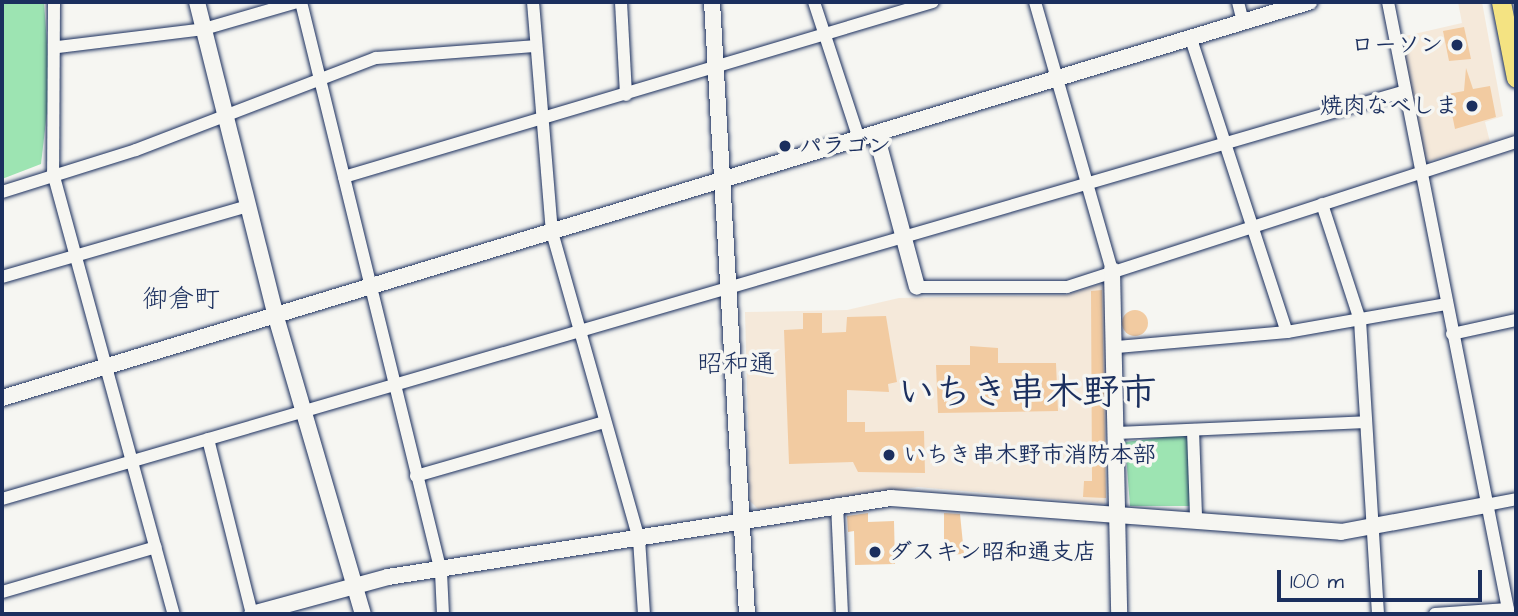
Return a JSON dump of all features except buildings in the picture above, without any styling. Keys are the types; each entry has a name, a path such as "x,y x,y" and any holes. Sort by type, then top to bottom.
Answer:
{"highway":[{"path":"1502,2 1516,78"}],"street":[{"path":"54,2 58,47 53,173 174,614"},
{"path":"197,2 276,317 363,614"},
{"path":"58,47 204,29 299,2 320,76 441,572 443,614"},
{"path":"533,2 535,46 546,117 552,232 639,539 644,614"},
{"path":"621,2 626,95"},
{"path":"712,2 747,614"},
{"path":"814,2 859,139"},
{"path":"344,177 933,2"},
{"path":"1035,2 1112,270 1117,347 1119,614"},
{"path":"1238,2 1243,22"},
{"path":"2,398 1191,40 1309,2"},
{"path":"1388,2 1509,612 1435,614"},
{"path":"1191,40 1248,228 1287,332"},
{"path":"2,192 53,173 135,150 224,111 376,58 535,46"},
{"path":"2,499 1223,140 1405,91"},
{"path":"876,134 917,287 1067,288 1112,270 1516,142"},
{"path":"1322,204 1360,320 1378,614"},
{"path":"2,276 248,205"},
{"path":"1117,347 1287,332 1446,304"},
{"path":"1452,334 1516,320"},
{"path":"416,476 604,422"},
{"path":"1117,433 1367,422"},
{"path":"1193,430 1196,518"},
{"path":"208,439 252,614 354,585 837,504 934,496 1118,515 1196,518 1341,532 1516,499"},
{"path":"837,504 842,614"},
{"path":"2,592 156,547"}],"shaded area":[{"path":"1458,2 1482,2 1503,116 1485,122 1490,142 1430,161 1423,158 1401,37 1462,23"},
{"path":"1100,284 1108,290 1105,504 918,487 758,509 750,501 745,312 847,310 899,298 1066,295"}],"green space":[{"path":"2,2 44,2 50,86 41,164 2,179"},
{"path":"1183,435 1189,440 1192,506 1130,506 1125,442"}],"place":[{"name":"ローソン","path":"1457,45"},
{"name":"焼肉なべしま","path":"1472,106"},
{"name":"パラゴン","path":"785,146"},
{"name":"いちき串木野市消防本部","path":"889,455"},
{"name":"ダスキン昭和通支店","path":"875,552"}],"district":[{"name":"御倉町","path":"181,300"},
{"name":"昭和通","path":"736,365"},
{"name":"いちき串木野市","path":"1027,394"}]}
